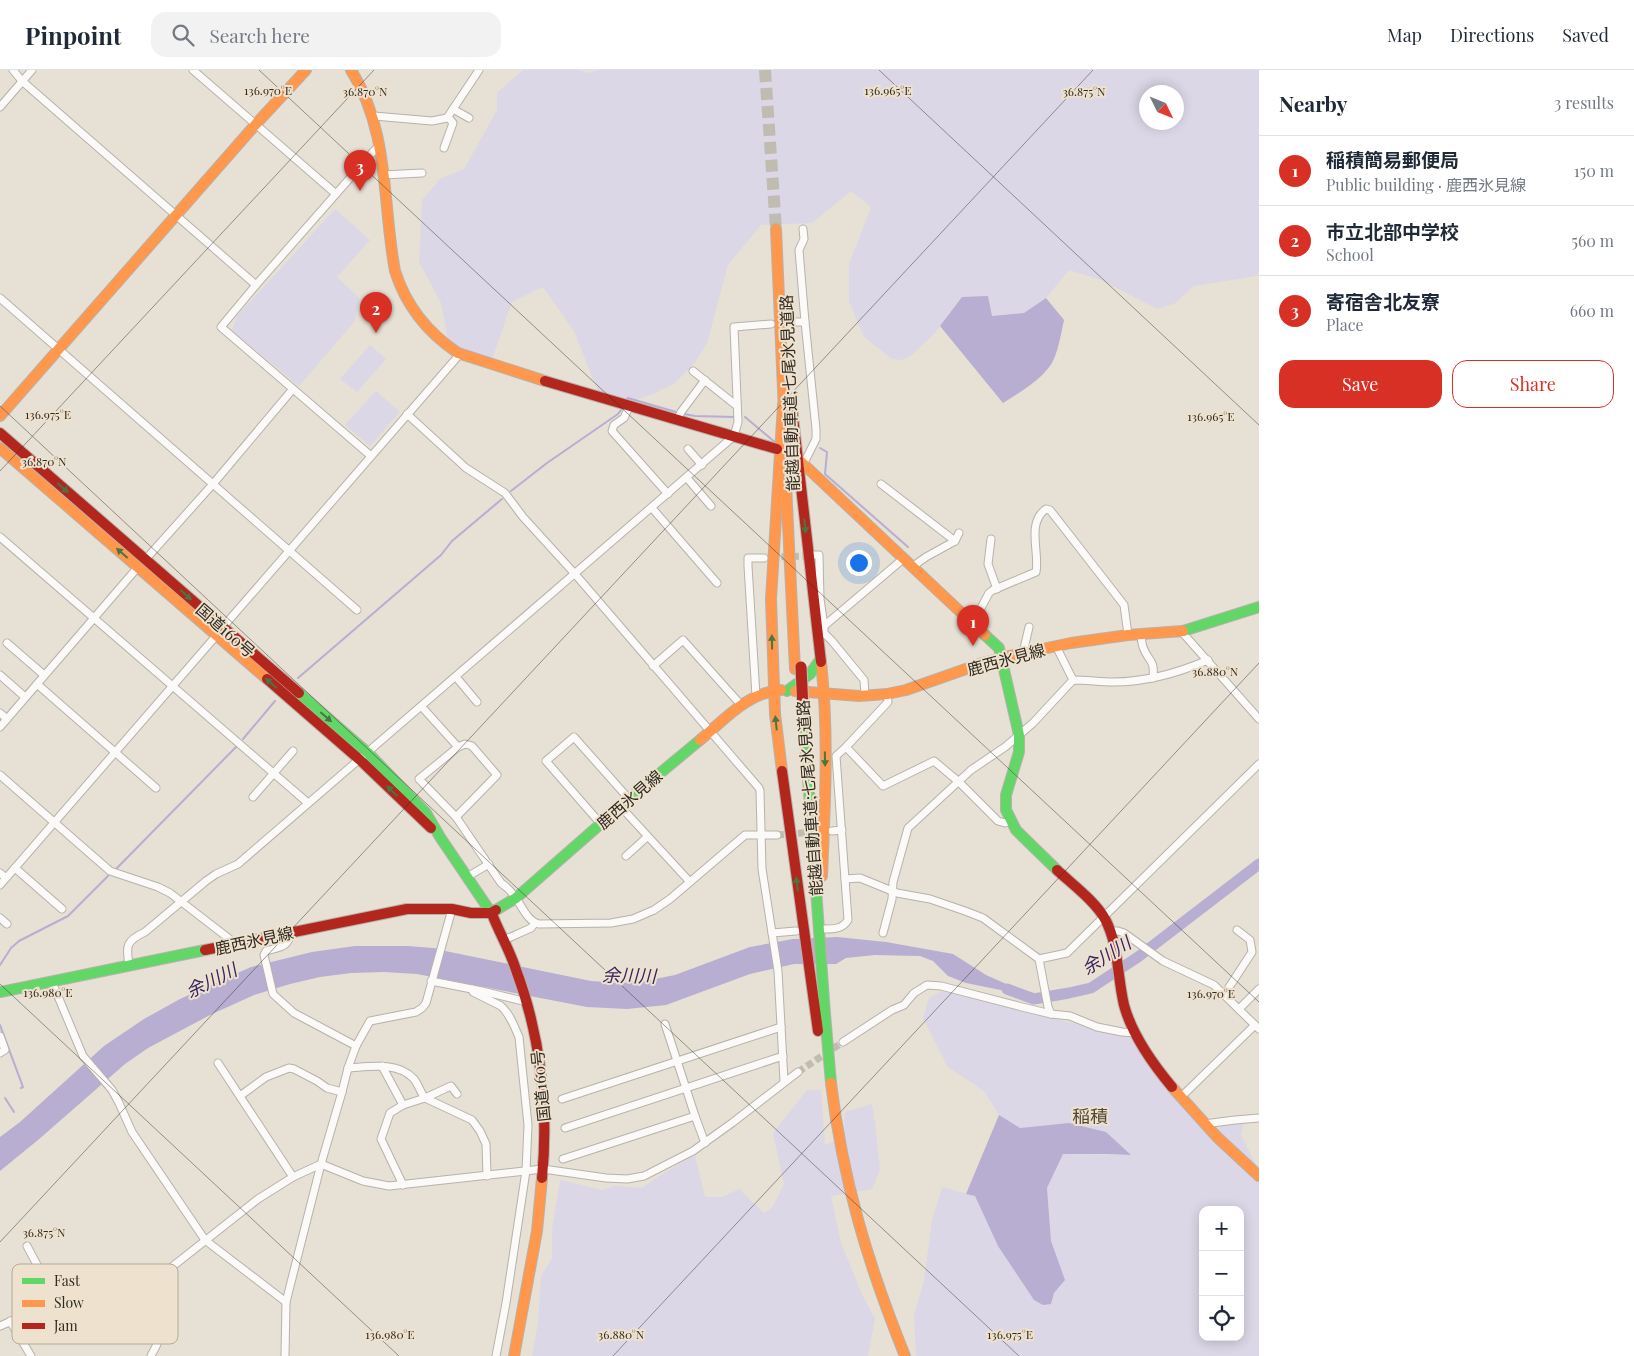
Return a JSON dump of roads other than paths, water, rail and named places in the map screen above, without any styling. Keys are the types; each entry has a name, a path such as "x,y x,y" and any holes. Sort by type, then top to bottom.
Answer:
{"main road":[{"path":"0,416 176,214 306,70"},
{"path":"351,70 364,90 374,116 384,175 390,240 396,272 407,300 426,325 445,343 460,354 777,449"},
{"name":"能越自動車道;七尾氷見道路","path":"779,229 788,407 788,539 798,668 810,931 841,1152 870,1262 888,1315 905,1356"},
{"path":"788,407 824,692 826,800 810,931"},
{"path":"788,407 772,599 773,667 781,690 775,714 781,764 810,931"},
{"name":"国道160号","path":"0,433 142,563 364,756 419,818 440,836 491,913 515,966 527,1002 534,1030 543,1093 545,1127 537,1231 514,1356"},
{"name":"国道160号","path":"0,448 142,563"},
{"path":"802,462 999,648 1019,735 1019,752 1006,796 1006,810 1010,820 1016,830 1104,918 1110,931 1121,991 1128,1017 1135,1033 1152,1060 1180,1098 1204,1124 1259,1176"},
{"name":"鹿西氷見線","path":"0,992 407,909 452,909 470,914 491,913 516,898 624,802 709,730 756,696 781,690 865,695 887,694 906,690 1001,658 1056,646 1128,635 1181,631 1259,607"},
{"path":"781,690 812,672 820,660"},
{"name":"能越自動車道;七尾氷見道路","path":"815,969 818,1031 828,1117 838,1168 853,1226 898,1356"}],"street":[{"path":"13,70 22,81 256,285"},
{"path":"0,107 32,70"},
{"path":"193,70 336,194"},
{"path":"374,116 432,121 448,117 479,70"},
{"path":"453,109 469,118"},
{"path":"444,148 453,123 448,117"},
{"path":"370,456 221,327 379,145"},
{"path":"384,175 422,173"},
{"path":"802,462 816,438 799,250 804,239 803,229"},
{"path":"0,298 357,610"},
{"path":"794,322 805,322"},
{"path":"129,965 128,943 145,932 216,874 238,864 734,436 738,422 734,326 770,324"},
{"path":"0,885 3,876 15,868 460,354"},
{"path":"694,371 737,406"},
{"path":"677,420 705,380"},
{"path":"0,727 94,617 213,484 292,390"},
{"path":"629,406 624,418 614,426 612,431 668,494"},
{"path":"407,414 466,468 505,493 523,517 575,574 760,791 762,869 778,971 784,1081"},
{"path":"688,449 702,465"},
{"path":"687,478 711,506"},
{"path":"881,484 955,541"},
{"path":"652,508 717,582"},
{"path":"973,623 989,593 1036,572 1035,532 1042,512 1046,509 1050,510 1124,605 1128,635"},
{"path":"912,567 955,541 959,533"},
{"path":"0,537 308,803"},
{"path":"991,539 988,564 996,589"},
{"path":"813,556 819,555 820,599 824,633 864,680 865,695"},
{"path":"756,696 748,558 764,558"},
{"path":"824,626 903,559"},
{"path":"1023,653 1029,627"},
{"path":"1181,631 1259,719"},
{"path":"1141,635 1143,648 1154,667 1153,678"},
{"path":"653,666 683,640 741,705"},
{"path":"7,643 44,675"},
{"path":"1056,646 1074,680"},
{"path":"883,933 908,828 971,770 1019,735 1074,680 1136,681 1187,669 1208,660"},
{"path":"0,675 25,697"},
{"path":"456,677 477,702"},
{"path":"37,684 156,788"},
{"path":"772,934 840,928 848,920 836,756 888,702 887,694"},
{"path":"422,707 458,747"},
{"path":"0,713 7,719"},
{"path":"600,823 546,761 574,737 624,802 647,837 690,882"},
{"path":"456,817 497,775 472,746 465,744 458,747 419,779 456,817 529,918 539,924 611,923 633,919 654,910 670,899 745,835 777,835"},
{"path":"846,747 882,786 934,761 959,782 998,821 1005,823 1010,820"},
{"path":"253,797 294,751"},
{"path":"1039,959 1067,953 1259,764"},
{"path":"0,775 110,871 158,887 170,893 236,944"},
{"path":"832,831 842,830"},
{"path":"626,856 647,837"},
{"path":"467,877 489,864"},
{"path":"15,868 62,909"},
{"path":"845,879 860,878 893,891 930,899 983,918 1039,959 1049,1010"},
{"path":"285,1356 286,1302 321,1164 356,1046 370,1021 416,1012 422,1008 426,1002 452,909"},
{"path":"0,918 7,924"},
{"path":"504,940 531,928 534,922"},
{"path":"1224,995 1252,952 1250,940 1238,930"},
{"path":"1110,931 1124,933 1163,961 1214,984 1257,1027 1180,1098"},
{"path":"290,933 289,941 285,945 266,951 264,956 274,994 294,1013 356,1046"},
{"path":"431,981 527,1002"},
{"path":"52,982 86,1060 119,1103 132,1132 205,1240 286,1302"},
{"path":"843,1042 892,1010 904,1005 914,993 927,985 941,986 1049,1010 1097,1026 1135,1033"},
{"path":"472,989 473,992 504,1008 519,1037 528,1125 526,1171 496,1356"},
{"path":"1239,1008 1259,989"},
{"path":"665,1024 705,1143"},
{"path":"562,1099 781,1027"},
{"path":"0,1036 5,1050 0,1053"},
{"path":"564,1128 783,1056"},
{"path":"218,1063 293,1177"},
{"path":"348,1068 382,1066 399,1070 412,1076 425,1098 472,1120 480,1130 486,1144 487,1176"},
{"path":"382,1066 403,1105"},
{"path":"240,1096 266,1077 289,1068 318,1081 327,1088 342,1092"},
{"path":"175,1264 258,1199 293,1177 321,1164 363,1181 389,1186 543,1169 606,1178 627,1179 644,1176 705,1143 798,1072"},
{"path":"446,1079 449,1087"},
{"path":"403,1185 381,1139 390,1113 403,1105 449,1087 453,1087 457,1094"},
{"path":"563,1159 695,1116"},
{"path":"1204,1124 1259,1118"},
{"path":"28,1246 36,1264"},
{"path":"0,1326 10,1320 12,1323"},
{"path":"24,1344 31,1356"},
{"path":"151,1356 157,1344"}],"waterway":[{"path":"627,400 628,398 676,412"},
{"path":"511,491 621,410"},
{"path":"684,414 734,417"},
{"path":"745,417 776,443"},
{"path":"820,448 827,452 825,474 908,547"},
{"path":"298,678 441,555 452,541 502,499"},
{"path":"243,739 275,701"},
{"path":"116,869 236,747"},
{"name":"余川川","path":"1007,989 1034,999 1091,988 1138,957 1259,864"},
{"path":"0,965 11,948 19,941 68,916 108,876"},
{"path":"0,1025 23,1087 21,1088"},
{"path":"5,1098 14,1112"}],"tunnel":[{"path":"765,70 776,229"},
{"path":"771,557 810,556"},
{"path":"777,835 814,832"},
{"path":"798,1072 843,1042"}],"place":[{"name":"寄宿舎北友寮","path":"360,191"},
{"name":"市立北部中学校","path":"376,333"},
{"name":"稲積簡易郵便局","path":"973,646"}],"district":[{"name":"稲積","path":"1090,1116"}]}
